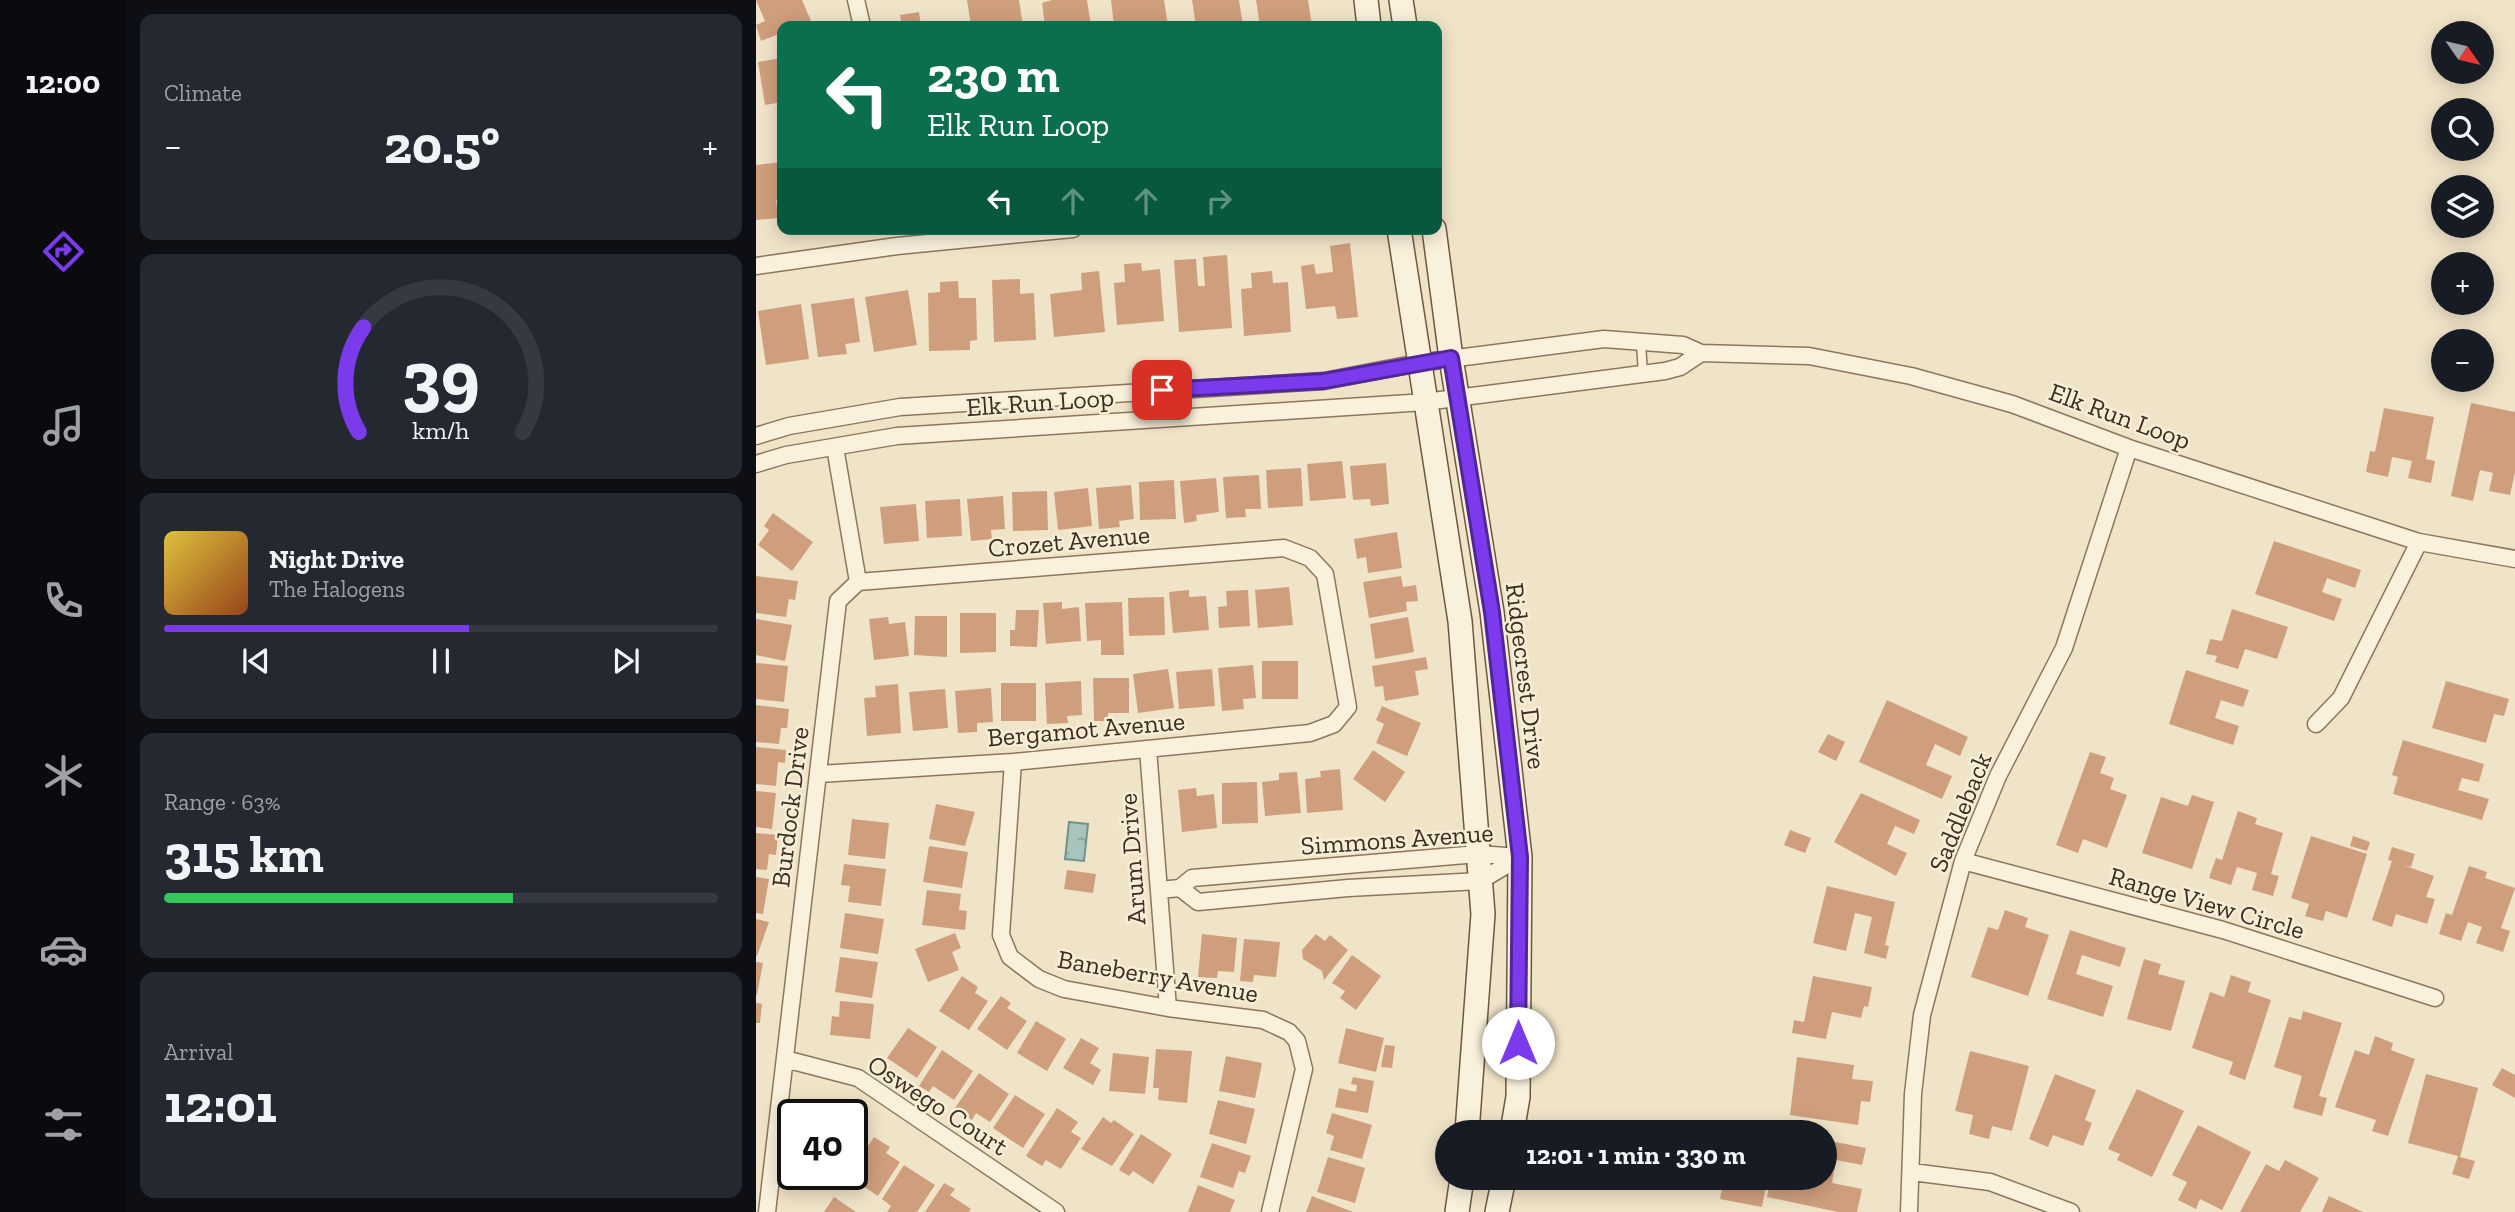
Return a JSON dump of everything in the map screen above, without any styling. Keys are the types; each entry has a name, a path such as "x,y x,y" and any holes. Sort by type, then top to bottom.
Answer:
{"street":[{"path":"856,0 861,21"},
{"path":"1366,0 1368,21"},
{"path":"1401,0 1404,21"},
{"path":"896,235 897,246"},
{"path":"756,266 897,246 1011,235"},
{"path":"1400,235 1460,621 1483,914 1468,1120"},
{"name":"Ridgecrest Drive","path":"1435,235 1451,358 1492,612 1520,857 1518,1097 1514,1120"},
{"name":"Elk Run Loop","path":"756,436 789,426 900,407 1324,381 1451,358 1604,339 1682,345 1701,353 1810,356 1911,376 2012,404 2129,448 2419,542 2515,559"},
{"name":"Elk Run Loop","path":"756,464 897,436 1458,399 1680,367 1701,353"},
{"path":"835,447 858,582"},
{"name":"Saddleback","path":"1909,1212 1913,1094 1922,1016 1963,861 1998,776 2064,648 2129,448"},
{"path":"2316,724 2341,698 2419,542"},
{"name":"Crozet Avenue","path":"858,582 1284,548 1310,558 1325,574 1348,707"},
{"name":"Burdock Drive","path":"767,1212 838,601 858,582"},
{"name":"Bergamot Avenue","path":"819,774 1013,762 1310,733 1334,724 1348,707"},
{"name":"Arum Drive","path":"1148,748 1168,1008"},
{"name":"Baneberry Avenue","path":"1013,762 1001,935 1010,957 1039,979 1065,989 1168,1008 1262,1020 1289,1031 1297,1041 1304,1069 1270,1212"},
{"name":"Simmons Avenue","path":"1159,890 1180,888 1192,878 1478,854 1520,857"},
{"name":"Simmons Avenue","path":"1180,888 1198,902 1348,888 1480,881 1520,857"},
{"name":"Range View Circle","path":"1963,861 2223,930 2435,998"},
{"name":"Oswego Court","path":"785,1059 858,1078 1056,1212"},
{"path":"1912,1172 1990,1182 2071,1212"},
{"path":"1457,1212 1460,1190"},
{"path":"1497,1212 1502,1190"}],"lane":[{"path":"1641,343 1643,374"}],"water":[{"path":"1069,822 1088,824 1084,861 1065,859"}],"building":[{"path":"756,0 802,0 811,21 777,21 777,35 761,41 756,25 765,21"},
{"path":"967,0 1019,0 1022,21 970,21"},
{"path":"1052,0 1087,0 1090,21 1044,21 1042,3"},
{"path":"1111,0 1164,0 1167,21 1113,21"},
{"path":"1192,0 1239,0 1242,21 1195,21"},
{"path":"1256,0 1308,0 1311,21 1259,21"},
{"path":"919,12 920,21 901,21 900,15"},
{"path":"777,59 777,103 765,105 758,62"},
{"path":"777,163 777,218 756,220 756,165"},
{"path":"1350,243 1358,317 1337,319 1335,306 1306,309 1301,266 1314,264 1316,274 1333,272 1330,246"},
{"path":"1227,255 1232,328 1179,332 1174,260 1196,259 1198,286 1205,286 1203,257"},
{"path":"1141,263 1142,271 1160,269 1164,321 1117,325 1114,283 1125,282 1124,264"},
{"path":"1099,271 1105,332 1054,337 1050,294 1082,290 1081,273"},
{"path":"1272,271 1273,283 1288,282 1291,332 1244,336 1241,289 1252,288 1251,273"},
{"path":"1020,279 1020,294 1034,293 1036,340 994,342 992,280"},
{"path":"958,281 959,298 976,298 977,340 970,341 970,350 929,351 928,293 940,292 940,282"},
{"path":"908,290 917,345 874,352 865,297"},
{"path":"854,298 860,342 845,344 847,354 818,357 811,304"},
{"path":"801,304 809,359 766,365 758,311"},
{"path":"2471,403 2515,412 2515,472 2510,495 2489,491 2493,473 2480,470 2473,501 2451,496"},
{"path":"2384,408 2434,417 2426,459 2435,461 2431,483 2408,478 2412,461 2392,457 2388,477 2366,472 2370,451 2375,452"},
{"path":"1342,461 1346,498 1310,501 1307,464"},
{"path":"1386,463 1389,504 1371,506 1370,499 1353,500 1350,466"},
{"path":"1301,468 1303,506 1268,508 1266,470"},
{"path":"1259,475 1261,509 1245,509 1246,517 1226,518 1223,477"},
{"path":"1216,478 1219,512 1196,515 1197,521 1184,523 1180,481"},
{"path":"1174,480 1176,519 1140,520 1139,482"},
{"path":"1131,485 1134,519 1119,521 1120,527 1099,529 1096,488"},
{"path":"1088,488 1092,526 1058,530 1054,492"},
{"path":"1047,491 1048,530 1013,531 1012,492"},
{"path":"1003,496 1005,529 991,530 992,539 971,541 967,499"},
{"path":"960,499 962,536 927,538 925,501"},
{"path":"916,504 919,541 884,544 880,507"},
{"path":"773,513 813,542 792,571 758,545 769,530 764,526"},
{"path":"1397,532 1402,568 1368,573 1366,557 1357,559 1354,539"},
{"path":"2274,541 2361,570 2355,588 2327,578 2322,592 2342,599 2334,621 2255,594"},
{"path":"756,576 798,581 795,600 789,599 786,617 756,613"},
{"path":"1401,576 1403,587 1416,585 1418,601 1406,602 1407,611 1369,618 1363,582"},
{"path":"1289,587 1293,625 1258,628 1255,590"},
{"path":"1189,590 1189,597 1206,596 1209,630 1173,633 1169,592"},
{"path":"1248,590 1250,626 1219,628 1218,607 1227,606 1226,591"},
{"path":"1164,597 1165,635 1129,636 1128,598"},
{"path":"1062,602 1062,609 1079,607 1081,641 1046,644 1043,603"},
{"path":"1122,602 1124,655 1101,655 1101,640 1087,641 1085,603"},
{"path":"2232,609 2288,627 2277,659 2245,649 2238,669 2215,662 2217,656 2206,654 2210,639 2222,641"},
{"path":"1016,610 1039,610 1037,647 1010,646 1010,630 1015,630"},
{"path":"960,613 996,613 996,652 960,653"},
{"path":"915,616 947,616 947,657 914,655"},
{"path":"888,617 889,624 905,622 909,656 874,660 869,619"},
{"path":"1408,617 1414,652 1375,659 1370,624"},
{"path":"756,619 792,625 785,661 756,655"},
{"path":"1426,657 1428,669 1415,671 1419,695 1385,701 1383,686 1375,687 1372,666"},
{"path":"1262,661 1298,661 1298,699 1262,699"},
{"path":"756,663 788,666 784,702 756,699"},
{"path":"1253,665 1256,698 1243,699 1244,709 1222,711 1218,668"},
{"path":"1168,669 1174,708 1138,713 1133,674"},
{"path":"1212,669 1215,706 1179,709 1176,672"},
{"path":"2186,670 2249,690 2243,707 2221,700 2215,718 2239,726 2233,745 2169,724"},
{"path":"1093,678 1129,678 1129,713 1108,713 1108,721 1094,721"},
{"path":"1081,681 1082,715 1067,716 1068,723 1047,724 1045,683"},
{"path":"2446,681 2509,699 2504,716 2494,714 2486,743 2432,728"},
{"path":"1001,683 1036,683 1036,721 1001,721"},
{"path":"898,684 901,733 867,736 864,698 876,697 875,686"},
{"path":"991,688 993,722 977,723 977,732 958,733 955,691"},
{"path":"945,689 948,728 913,731 909,692"},
{"path":"1887,700 1968,737 1960,756 1935,744 1926,765 1952,776 1942,799 1859,762"},
{"path":"756,705 789,709 787,728 781,728 779,744 756,742"},
{"path":"1382,706 1421,723 1407,756 1376,743 1384,724 1376,720"},
{"path":"1828,734 1845,742 1836,761 1818,752"},
{"path":"2403,740 2484,764 2479,782 2462,778 2458,790 2489,799 2482,820 2393,794 2398,777 2392,775"},
{"path":"756,747 786,750 785,763 778,762 776,786 756,784"},
{"path":"1373,750 1405,772 1385,802 1353,779"},
{"path":"2090,752 2106,757 2100,773 2114,778 2110,789 2127,795 2107,848 2083,839 2078,853 2056,845"},
{"path":"1340,769 1343,810 1307,813 1305,779 1321,777 1320,771"},
{"path":"1297,772 1301,813 1265,816 1262,782 1279,780 1279,773"},
{"path":"1257,782 1258,823 1222,824 1222,783"},
{"path":"1196,788 1197,796 1214,794 1217,828 1182,832 1178,790"},
{"path":"756,791 776,793 772,829 756,827"},
{"path":"1861,793 1920,820 1914,834 1895,826 1887,844 1907,853 1896,876 1834,842"},
{"path":"2192,795 2214,802 2192,869 2142,853 2161,797 2188,806"},
{"path":"936,804 975,812 965,846 929,839"},
{"path":"2238,811 2257,818 2255,824 2283,833 2271,874 2279,876 2273,896 2252,890 2257,873 2237,867 2231,885 2209,878 2216,858 2222,860"},
{"path":"852,819 889,823 885,859 848,855"},
{"path":"1790,830 1811,838 1805,853 1784,845"},
{"path":"756,833 778,835 776,855 769,854 767,870 756,869"},
{"path":"2311,836 2367,854 2347,918 2326,911 2323,921 2305,916 2309,904 2291,898"},
{"path":"2353,836 2370,842 2367,851 2350,846"},
{"path":"929,846 968,852 962,888 923,882"},
{"path":"2392,847 2415,854 2411,867 2403,865 2434,876 2426,897 2435,899 2427,924 2396,914 2392,927 2372,920 2392,861 2388,860"},
{"path":"844,864 886,869 881,906 848,902 850,886 841,885"},
{"path":"2469,866 2487,872 2485,878 2515,888 2501,928 2510,931 2503,952 2476,943 2482,927 2468,922 2461,941 2439,934 2446,913 2452,915"},
{"path":"1067,870 1096,874 1093,893 1064,889"},
{"path":"756,877 769,879 763,914 756,913"},
{"path":"1827,886 1895,902 1885,945 1889,946 1886,959 1864,953 1872,917 1855,913 1846,951 1813,943"},
{"path":"927,890 961,894 959,910 967,911 965,930 922,925"},
{"path":"2005,910 2028,918 2025,927 2049,935 2028,996 1971,977 1988,927 1998,930"},
{"path":"845,913 884,919 878,954 840,948"},
{"path":"756,919 769,922 757,956 756,956"},
{"path":"2070,930 2126,948 2120,967 2082,955 2076,974 2113,986 2103,1017 2047,999"},
{"path":"955,933 961,948 952,952 959,970 928,982 915,949"},
{"path":"1202,934 1237,938 1234,972 1218,971 1217,978 1198,977"},
{"path":"1316,934 1325,941 1330,935 1348,950 1324,980 1322,971 1303,959 1302,950"},
{"path":"1244,939 1280,942 1276,977 1254,975 1253,982 1240,981"},
{"path":"1352,955 1381,976 1356,1010 1340,998 1345,991 1332,983"},
{"path":"840,957 878,962 872,998 835,992"},
{"path":"2144,959 2161,964 2158,974 2185,981 2171,1031 2127,1019"},
{"path":"756,962 763,963 757,995 756,995"},
{"path":"2231,975 2251,982 2248,992 2271,1000 2245,1080 2229,1074 2233,1062 2192,1048 2210,992 2224,997"},
{"path":"962,976 978,987 975,993 988,1001 969,1030 939,1011"},
{"path":"1813,976 1872,987 1868,1007 1864,1006 1861,1018 1832,1012 1826,1039 1792,1033 1794,1020 1804,1022"},
{"path":"1001,996 1011,1003 1007,1008 1027,1021 1007,1050 977,1029"},
{"path":"840,1001 874,1004 870,1039 830,1035 832,1016 839,1017"},
{"path":"756,1003 762,1004 760,1023 756,1023"},
{"path":"2303,1011 2342,1023 2319,1096 2327,1098 2322,1116 2293,1108 2302,1076 2274,1067 2289,1017 2301,1020"},
{"path":"1036,1021 1066,1039 1047,1071 1017,1053"},
{"path":"908,1028 937,1047 917,1078 887,1058"},
{"path":"1346,1028 1384,1038 1376,1072 1338,1063"},
{"path":"2375,1036 2393,1043 2391,1050 2415,1059 2388,1136 2372,1131 2376,1120 2335,1107 2355,1050 2369,1055"},
{"path":"1081,1038 1099,1048 1090,1063 1101,1070 1093,1085 1063,1068"},
{"path":"1385,1045 1395,1046 1392,1068 1381,1067"},
{"path":"1156,1049 1192,1051 1187,1103 1158,1100 1159,1088 1153,1088"},
{"path":"942,1050 973,1071 954,1100 933,1086 929,1092 919,1086"},
{"path":"1970,1051 2029,1066 2012,1131 1992,1126 1989,1139 1969,1134 1973,1115 1955,1111"},
{"path":"1113,1053 1149,1057 1145,1094 1109,1091"},
{"path":"1226,1056 1262,1063 1255,1098 1219,1091"},
{"path":"1797,1057 1854,1065 1852,1079 1873,1081 1870,1102 1861,1101 1858,1125 1790,1115"},
{"path":"2502,1068 2515,1075 2515,1098 2492,1085"},
{"path":"979,1073 1009,1094 990,1122 976,1113 972,1120 955,1108"},
{"path":"2055,1074 2096,1090 2085,1120 2092,1123 2083,1146 2053,1135 2048,1147 2029,1139"},
{"path":"2426,1074 2478,1088 2460,1157 2475,1161 2469,1179 2452,1174 2458,1156 2408,1143"},
{"path":"1353,1077 1374,1081 1368,1113 1335,1107 1339,1088 1356,1092 1357,1085 1351,1084"},
{"path":"2137,1089 2184,1111 2152,1177 2117,1160 2120,1154 2108,1149"},
{"path":"1015,1095 1045,1114 1023,1148 993,1128"},
{"path":"1218,1100 1255,1109 1246,1144 1209,1134"},
{"path":"1057,1108 1078,1122 1071,1132 1081,1138 1061,1169 1046,1160 1042,1166 1026,1156"},
{"path":"1332,1113 1372,1125 1362,1159 1330,1150 1334,1136 1326,1133"},
{"path":"1103,1117 1111,1123 1114,1120 1134,1134 1112,1166 1081,1149"},
{"path":"2198,1125 2251,1152 2222,1210 2200,1199 2196,1209 2178,1200 2187,1182 2172,1175"},
{"path":"1141,1134 1172,1154 1153,1184 1133,1171 1129,1176 1119,1170"},
{"path":"874,1137 890,1147 886,1153 900,1162 878,1196 868,1189 868,1146"},
{"path":"1837,1142 1866,1148 1862,1165 1837,1160"},
{"path":"1212,1143 1251,1156 1245,1173 1239,1171 1233,1188 1200,1177"},
{"path":"1328,1157 1365,1168 1355,1203 1317,1192"},
{"path":"2285,1160 2319,1178 2300,1212 2240,1212 2266,1164 2279,1171"},
{"path":"904,1165 935,1185 917,1212 887,1212 891,1206 882,1199"},
{"path":"944,1183 955,1189 950,1195 971,1209 969,1212 925,1212"},
{"path":"1837,1184 1862,1189 1857,1212 1838,1212 1767,1197 1768,1190 1837,1190"},
{"path":"1198,1185 1235,1200 1230,1212 1188,1212"},
{"path":"1722,1190 1765,1190 1762,1207 1720,1199"},
{"path":"1312,1196 1353,1212 1306,1212"},
{"path":"2329,1196 2363,1212 2322,1212"},
{"path":"834,1197 856,1212 824,1212"}],"route":[{"path":"1162,390 1324,381 1451,358 1492,612 1520,857 1518,1043"}]}
